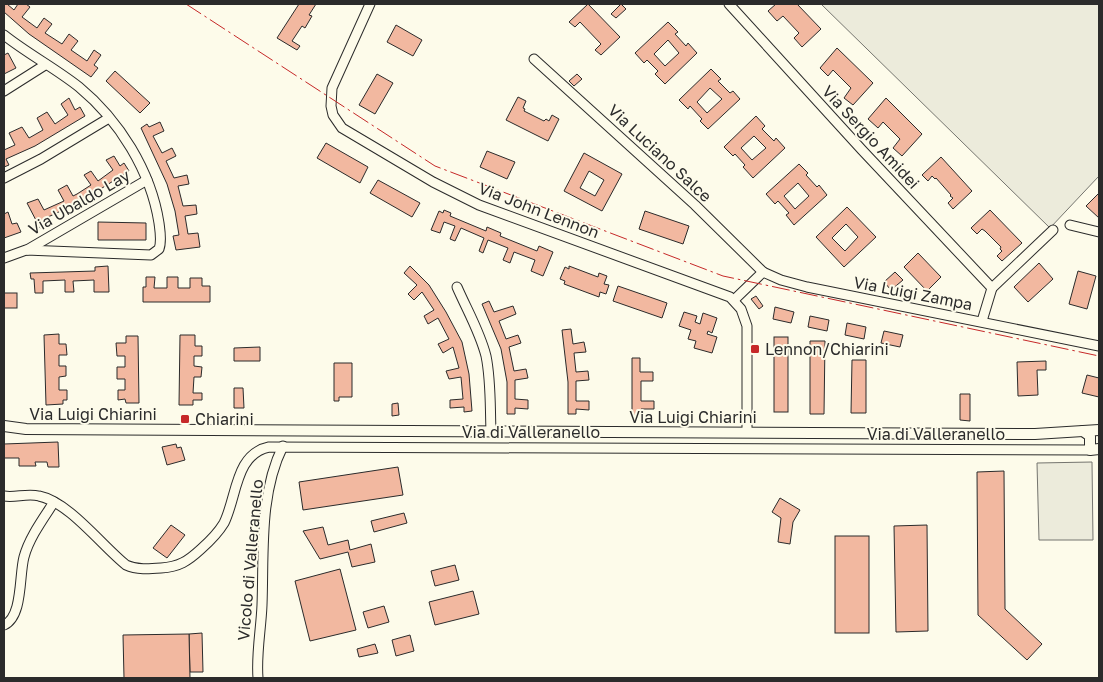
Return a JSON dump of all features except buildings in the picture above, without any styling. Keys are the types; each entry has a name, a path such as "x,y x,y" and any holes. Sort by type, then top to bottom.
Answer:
{"street":[{"name":"Via John Lennon","path":"370,4 332,88 333,115 342,128 433,182 471,201 556,234 718,291 734,300"},
{"name":"Via Sergio Amidei","path":"729,4 992,288"},
{"path":"4,35 78,86 109,118 132,151 147,180 156,206 160,228 160,247 154,254 132,255 26,250 4,258"},
{"name":"Via Luciano Salce","path":"534,59 695,205 763,272"},
{"path":"4,91 45,65"},
{"path":"4,178 41,159 109,118"},
{"name":"Via Ubaldo Lay","path":"26,250 147,180"},
{"path":"1070,225 1099,232"},
{"path":"982,322 992,288 1053,230"},
{"path":"747,432 747,330 744,315 734,300 763,272"},
{"name":"Via Luigi Zampa","path":"763,272 799,285 1099,346"},
{"path":"457,287 486,356 491,431"},
{"name":"Via Luigi Chiarini","path":"4,426 21,429 1035,434 1099,430"},
{"path":"1083,431 1090,436 1095,449"},
{"name":"Via di Valleranello","path":"4,496 32,495 54,502 128,566 152,569 179,566 196,554 213,538 222,526 228,513 241,473 249,457 263,448 283,446 1095,449"},
{"name":"Vicolo di Valleranello","path":"258,678 267,504 273,468 283,446"},
{"path":"4,625 11,621 16,610 26,552 54,502"}],"shaded area":[{"path":"821,4 1099,4 1099,176 1050,228"},
{"path":"1092,462 1093,540 1039,540 1037,463"}],"power":[{"path":"186,4 435,166 723,276 1099,356"}],"place":[{"name":"Lennon/Chiarini","path":"755,349"},
{"name":"Chiarini","path":"185,419"}]}
